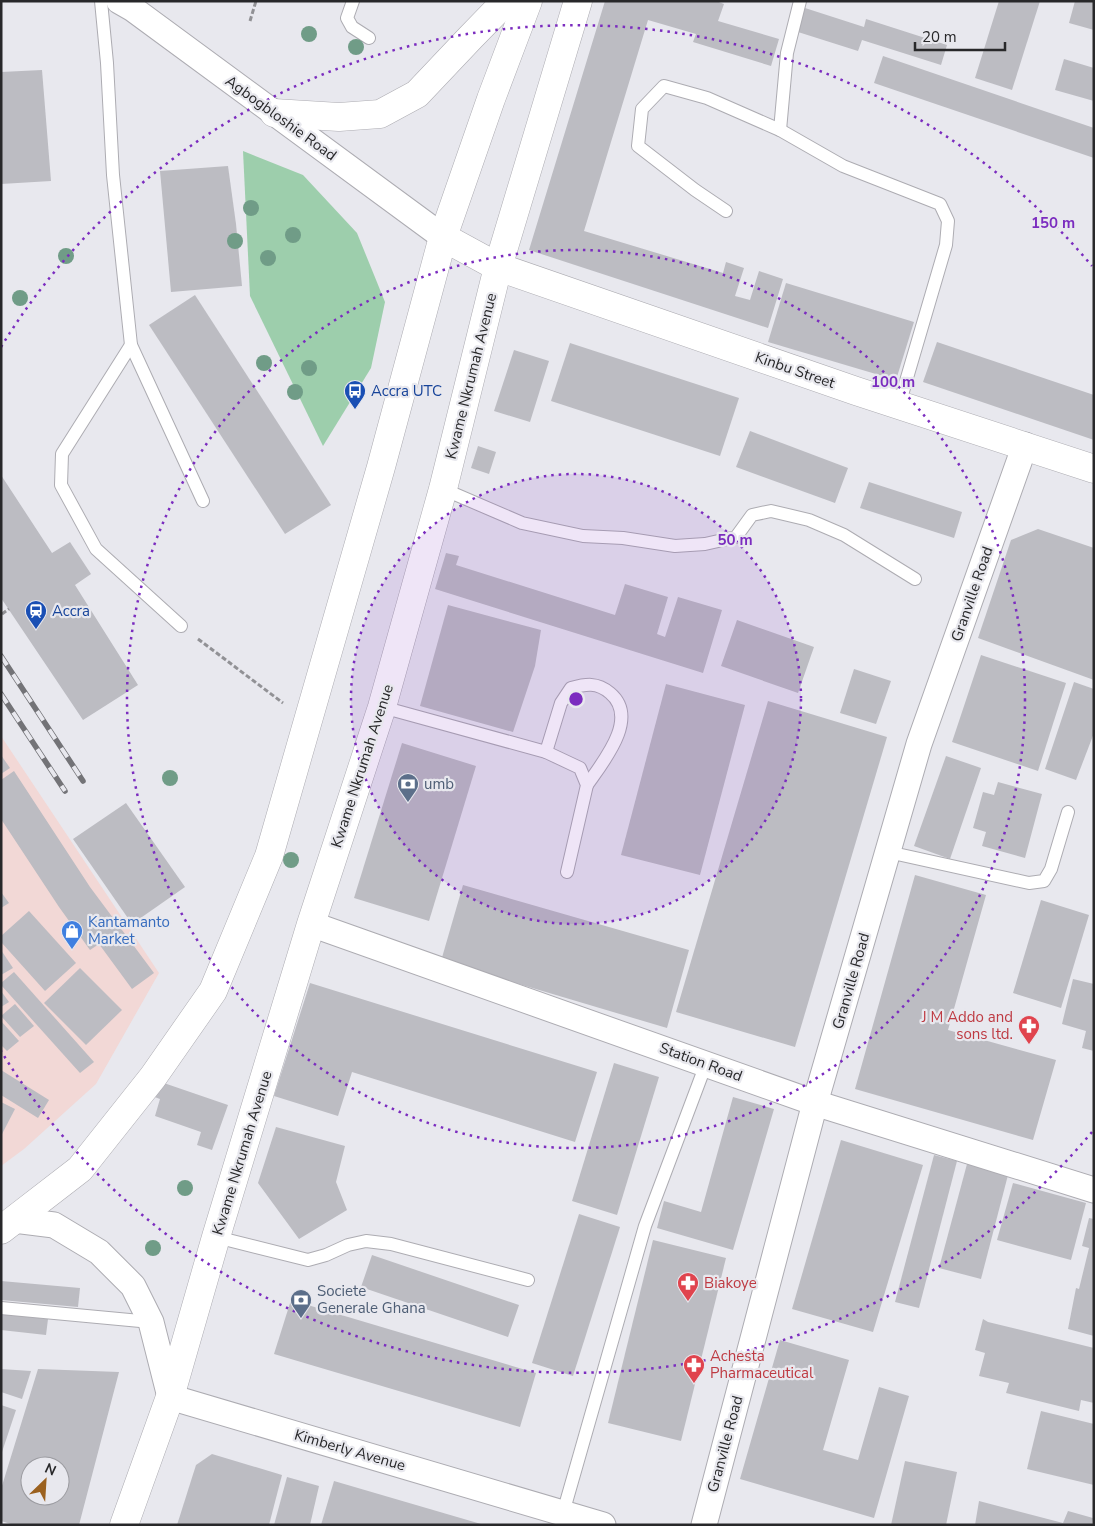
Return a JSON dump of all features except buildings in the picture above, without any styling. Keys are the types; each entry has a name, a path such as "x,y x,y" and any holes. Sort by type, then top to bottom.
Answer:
{"main road":[{"path":"274,112 339,117 380,114 417,94 506,1"},
{"path":"8,1225 80,1169 153,1077 213,991 269,856 382,467 443,237 491,99 528,1"},
{"name":"Kwame Nkrumah Avenue","path":"124,1525 170,1397 216,1237 311,924 382,707 443,490 498,267 578,1"},
{"name":"Kinbu Street","path":"443,237 498,267 899,405 1094,469"}],"street":[{"name":"Agbogbloshie Road","path":"131,4 443,237"},
{"name":"Granville Road","path":"704,1525 816,1103 919,744 1025,445"},
{"name":"Station Road","path":"311,924 816,1103 1094,1190"},
{"path":"8,1225 54,1225 99,1252 133,1286 151,1322 170,1397"},
{"name":"Kimberly Avenue","path":"170,1397 603,1525"}],"lane":[{"path":"101,1 107,62 112,175 131,345 203,501"},
{"path":"353,1 347,18 352,27 369,38"},
{"path":"780,130 787,53 800,1"},
{"path":"726,211 694,190 638,146 642,109 664,86 707,98 780,130 843,166 940,204 948,221 946,245 899,405"},
{"path":"131,345 62,454 61,485 96,549 181,626"},
{"path":"443,490 522,523 583,536 623,538 675,546 705,544 736,537 752,515 770,511 809,520 844,535 915,579"},
{"path":"546,752 561,703 571,688 589,684 604,688 616,698 621,708 618,738 613,748 586,784 567,872"},
{"path":"382,707 546,752 580,768 586,784"},
{"path":"888,852 1029,883 1044,881 1051,869 1068,812"},
{"path":"563,1513 646,1226 706,1064"},
{"path":"216,1237 308,1260 326,1255 348,1245 366,1241 391,1244 528,1280"},
{"path":"1,1308 151,1322"}],"path":[{"path":"250,21 256,1"},
{"path":"2,614 9,609"},
{"path":"181,626 307,721"}],"shaded area":[{"name":"Kantamanto Market","path":"1,736 159,973 96,1084 24,1149 1,1166"}],"green space":[{"path":"243,151 303,175 357,233 385,302 371,368 323,446 250,296"}],"railway":[{"path":"1,656 83,781"},
{"path":"1,694 65,791"}],"place":[{"name":"Accra UTC","path":"355,410"},
{"name":"Accra","path":"36,630"},
{"name":"umb","path":"408,803"},
{"name":"Kantamanto Market","path":"72,950"},
{"name":"J M Addo and sons ltd.","path":"1029,1045"},
{"name":"Biakoye","path":"688,1302"},
{"name":"Societe Generale Ghana","path":"301,1319"},
{"name":"Achesta Pharmaceutical","path":"694,1384"}]}
